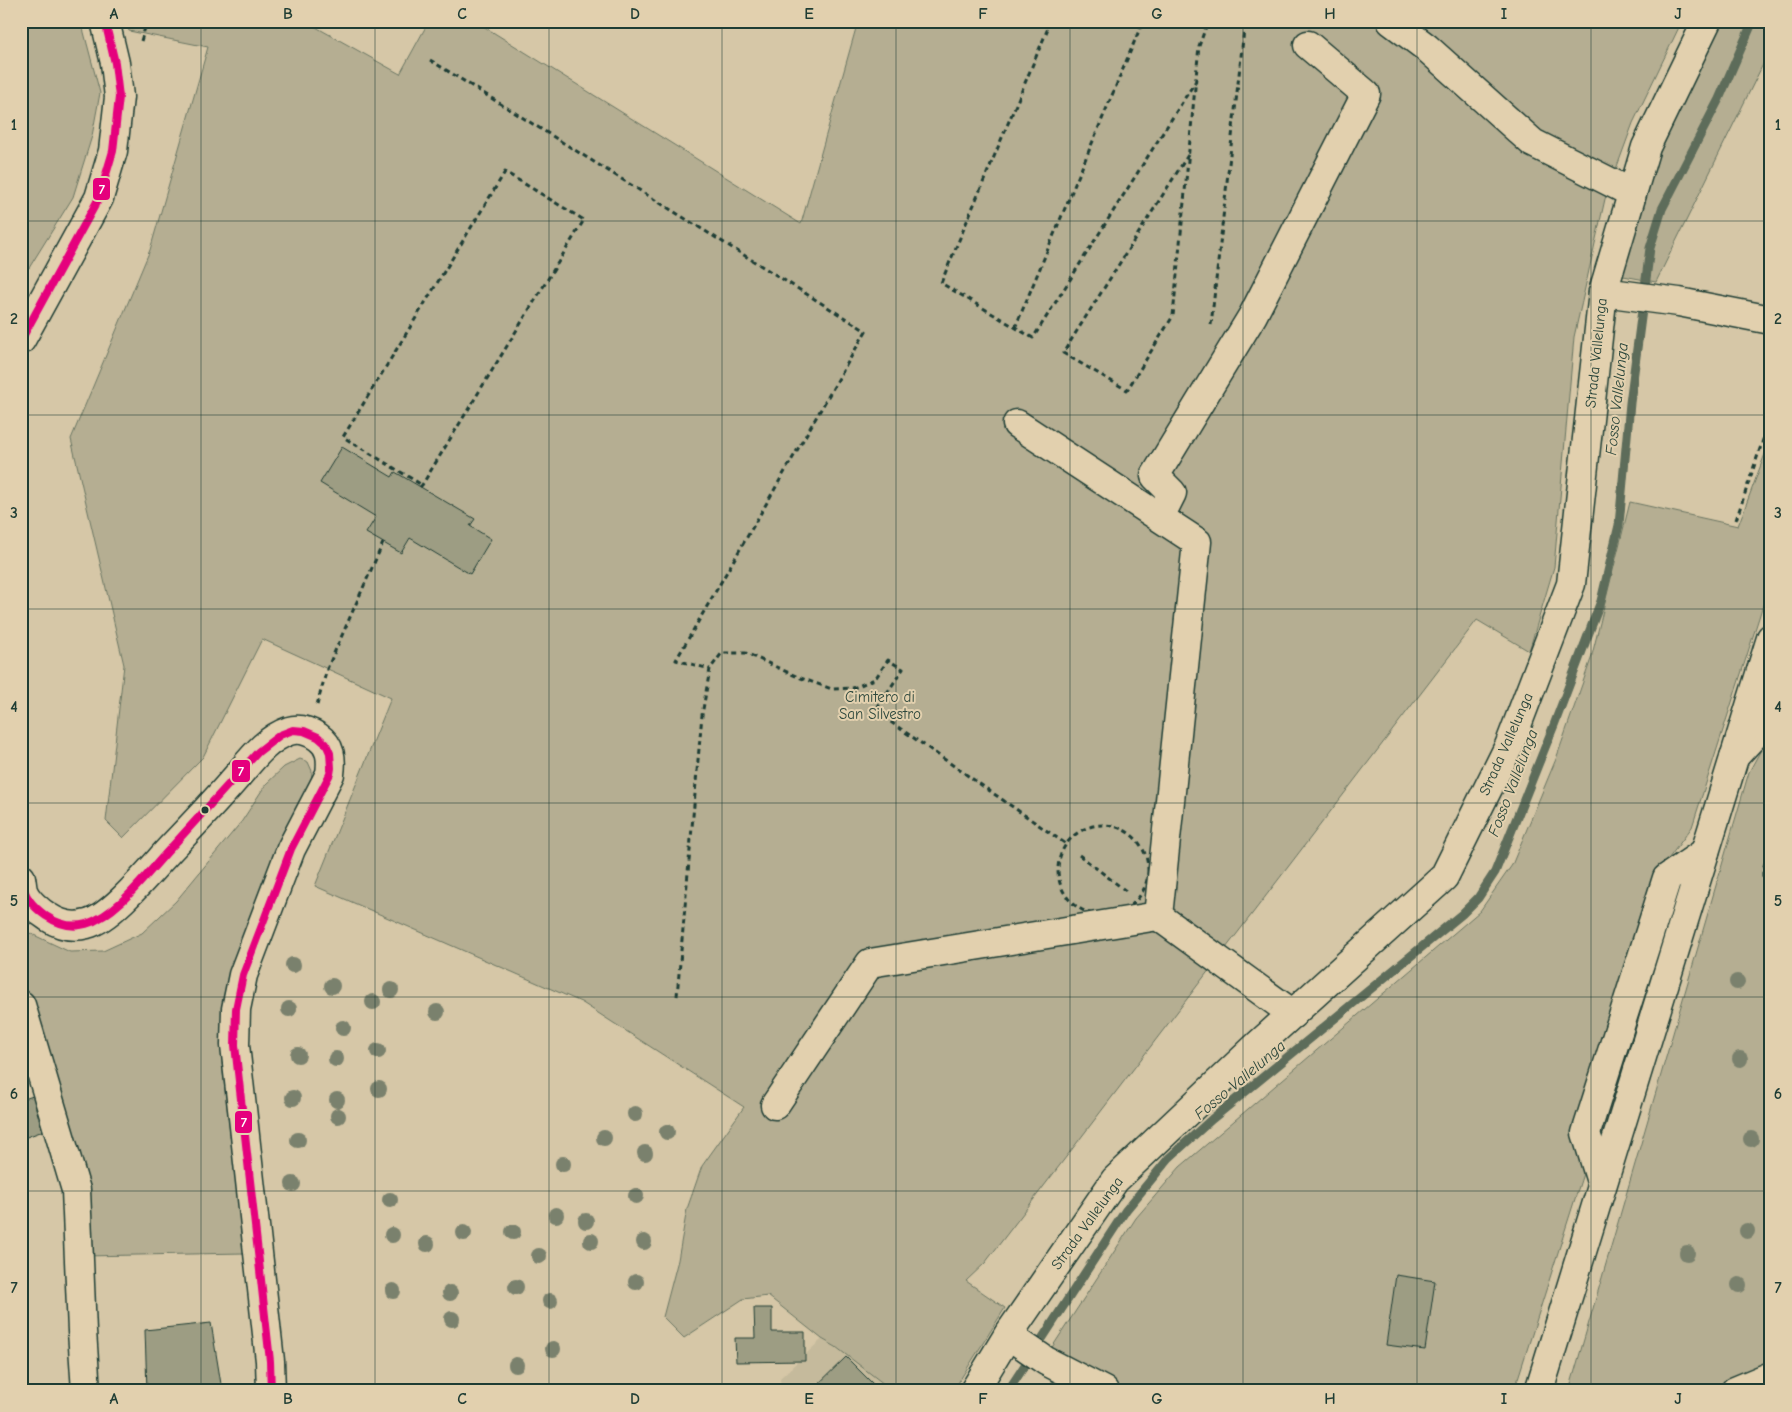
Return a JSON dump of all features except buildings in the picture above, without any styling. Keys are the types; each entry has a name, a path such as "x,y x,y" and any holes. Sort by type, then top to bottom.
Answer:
{"main road":[{"path":"21,340 99,198 113,151 119,97 115,63 105,21"},
{"path":"1391,21 1427,48 1533,143 1632,193"},
{"name":"Strada Vallelunga","path":"974,1391 1015,1341 1115,1180 1292,1014 1444,877 1509,746 1571,584 1603,292 1646,147 1707,21"},
{"path":"1160,517 1172,492 1155,476 1253,315 1366,94 1308,45"},
{"path":"1603,292 1679,302 1771,320"},
{"path":"1017,424 1197,542 1158,916"},
{"path":"1539,1391 1771,638"},
{"path":"1734,757 1771,717"},
{"path":"22,888 46,916 58,924 72,926 88,924 103,916 134,888 262,748 289,731 300,730 310,732 320,738 328,748 332,760 330,774 292,850 270,903 243,975 236,1009 234,1045 270,1361 271,1391"},
{"path":"775,1105 870,963 1158,916 1292,1014"},
{"path":"21,1005 76,1190 86,1391"},
{"path":"1015,1341 1046,1361 1104,1391"},
{"path":"1735,1391 1771,1376"}],"path":[{"path":"1051,21 941,283 1033,338 1195,82"},
{"path":"1015,328 1143,21"},
{"path":"1188,155 1063,353 1127,390 1173,316 1199,46 1208,21"},
{"path":"1210,326 1245,21"},
{"path":"430,60 866,331 676,660 710,669"},
{"path":"505,172 584,220 421,486 343,437 505,172"},
{"path":"1736,520 1771,416"},
{"path":"310,732 327,668 383,543"},
{"path":"677,996 702,715 710,669 722,653 746,653 798,677 832,689 852,688 875,678 888,660 903,669 875,711 1066,844"},
{"path":"1106,825 1125,830 1136,838 1148,862 1148,875 1144,888 1137,899 1127,908 1114,913 1100,914 1087,912 1075,905 1066,895 1060,883 1058,869 1060,856 1066,844 1075,834 1086,828 1106,825"},
{"path":"1771,846 1763,869 1763,880 1771,880"},
{"path":"1079,855 1158,916"}],"shaded area":[{"path":"822,1339 836,1347 893,1391 781,1391 780,1378"}],"green space":[{"path":"21,21 81,21 100,93 92,136 73,197 29,268 21,268"},
{"name":"Cimitero di San Silvestro","path":"125,21 305,21 400,74 429,21 475,21 801,224 858,21 1682,21 1633,123 1605,199 1574,337 1554,567 1529,651 1477,620 985,1263 966,1281 1005,1308 953,1391 893,1391 836,1347 822,1339 768,1296 743,1299 684,1338 663,1317 678,1260 687,1209 702,1166 744,1107 581,1002 315,886 391,698 262,639 203,757 123,838 106,821 124,665 71,439 150,250 208,47 129,31"},
{"path":"1722,21 1771,21 1771,48 1656,282 1618,275 1657,158"},
{"path":"1771,438 1771,580 1692,827 1666,862 1582,1123 1587,1161 1514,1391 1125,1391 1049,1352 1136,1218 1180,1167 1480,911 1512,865 1556,759 1591,659 1630,502 1738,526"},
{"path":"1771,731 1771,1372 1710,1391 1569,1391 1749,772"},
{"path":"300,759 308,762 312,771 311,783 286,831 248,921 224,999 222,1064 244,1253 84,1256 35,1027 21,984 21,929 70,952 103,951 142,933 176,901 242,821 266,784 284,767"}],"waterway":[{"name":"Fosso Vallelunga","path":"1008,1391 1126,1210 1169,1158 1212,1119 1462,914 1478,898 1495,872 1601,601 1619,525 1630,403 1650,248 1662,209 1719,99 1753,21"}],"transit line":[{"name":"7","path":"21,340 99,198 113,151 119,97 115,63 105,21"},
{"name":"7","path":"21,879 29,900 51,919 76,926 98,919 109,912 130,893 258,752 280,735 293,730 304,731 318,737 326,744 330,753 330,774 291,849 243,975 236,1009 235,1045 270,1361 271,1391"}]}
